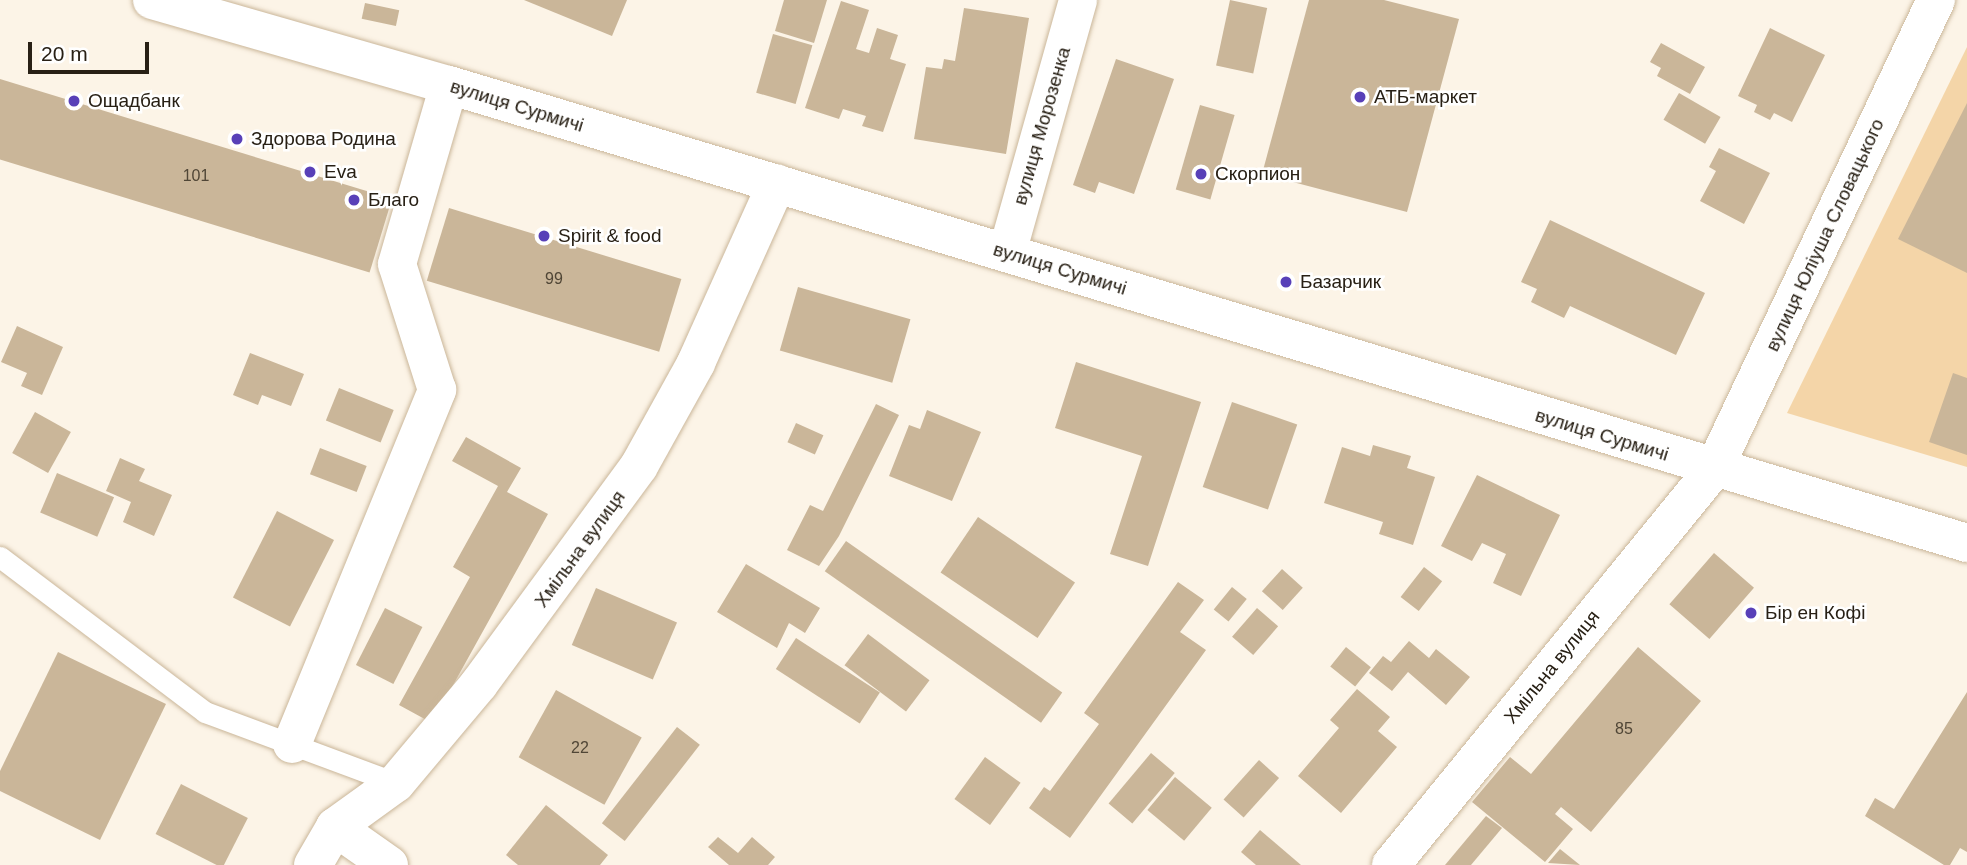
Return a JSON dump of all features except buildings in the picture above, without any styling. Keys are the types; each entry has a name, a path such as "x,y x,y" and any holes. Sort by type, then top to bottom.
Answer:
{"street":[{"name":"вулиця Сурмичі","path":"152,0 777,183 1714,469 1967,543"},
{"name":"вулиця Морозенка","path":"1007,253 1078,0"},
{"name":"вулиця Юліуша Словацького","path":"1714,469 1936,0"},
{"path":"292,744 437,390 397,264 449,85"},
{"name":"Хмільна вулиця","path":"313,865 335,827 396,783 504,651 639,466 696,363 777,183"},
{"name":"Хмільна вулиця","path":"1391,865 1714,469"},
{"path":"335,827 390,865"}],"lane":[{"path":"0,557 205,712 396,783"}],"shaded area":[{"path":"1967,47 1967,467 1787,413"}],"place":[{"name":"АТБ-маркет","path":"1360,97"},
{"name":"Ощадбанк","path":"74,101"},
{"name":"Здорова Родина","path":"237,139"},
{"name":"Eva","path":"310,172"},
{"name":"Скорпион","path":"1201,174"},
{"name":"Благо","path":"354,200"},
{"name":"Spirit & food","path":"544,236"},
{"name":"Базарчик","path":"1286,282"},
{"name":"Бір ен Кофі","path":"1751,613"}]}
